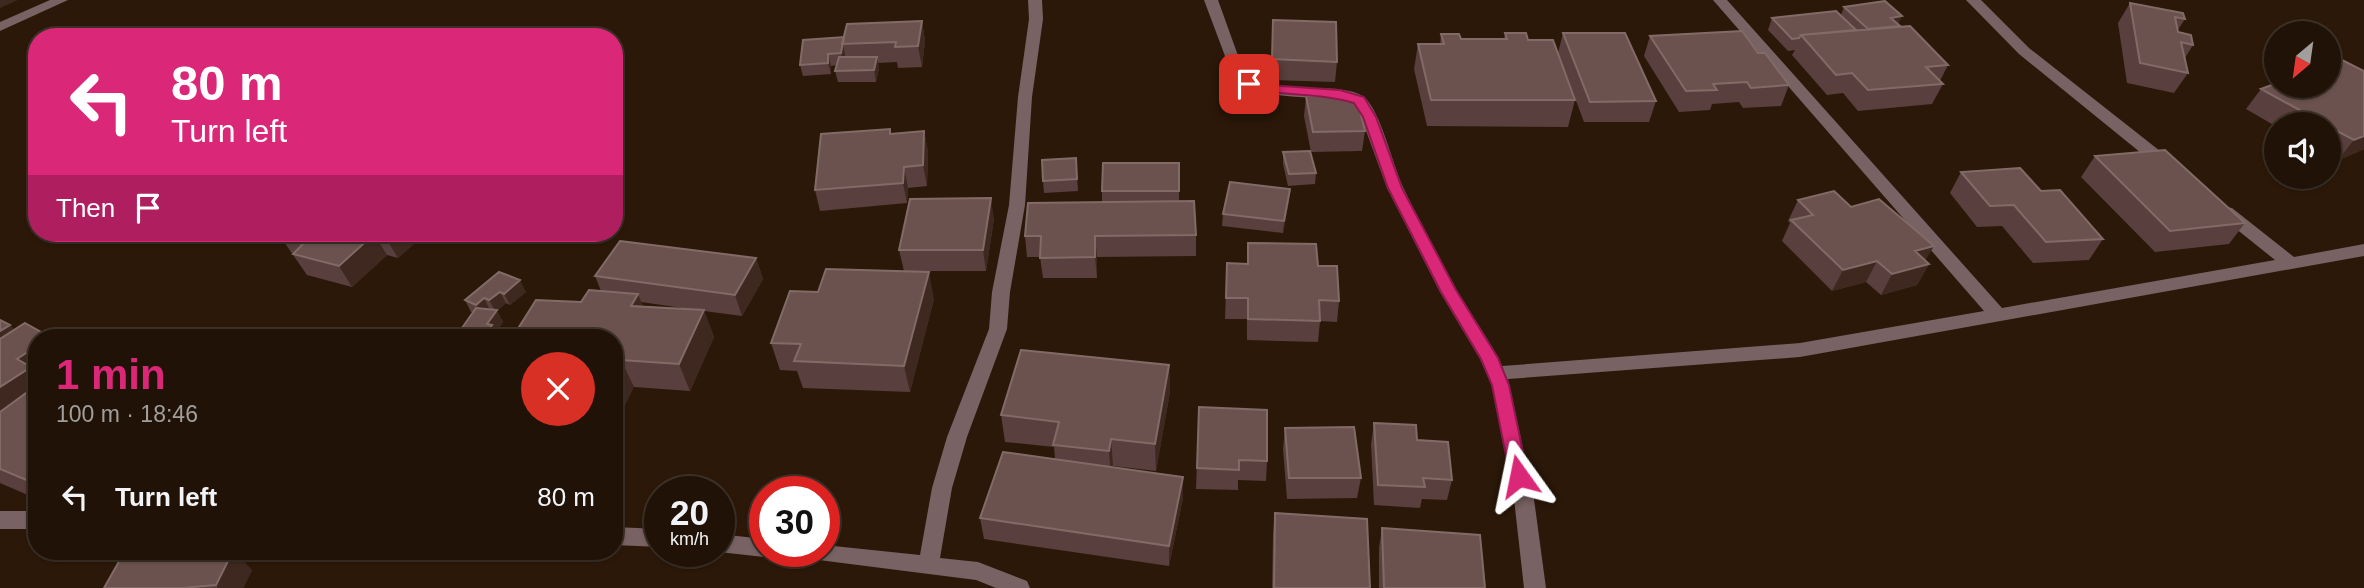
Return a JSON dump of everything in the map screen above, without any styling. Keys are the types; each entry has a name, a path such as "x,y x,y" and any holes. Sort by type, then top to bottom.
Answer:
{"street":[{"path":"0,27 61,0"},
{"path":"929,563 942,488 957,437 998,329 1001,292 1017,205 1025,97 1036,19 1035,0"},
{"path":"1211,0 1240,77 1249,84 1265,89 1340,94 1359,100 1369,117 1395,188 1501,385 1524,499 1535,588"},
{"path":"1720,0 1998,316"},
{"path":"1973,0 2024,51 2185,179"},
{"path":"2217,204 2292,264"},
{"path":"1496,373 1800,351 2364,250"},
{"path":"0,520 28,520"},
{"path":"623,536 644,537"},
{"path":"840,555 929,563 978,571 1019,588"}],"building":[{"path":"1885,1 1902,16 1891,18 1900,26 1868,29 1844,7"},
{"path":"2130,3 2183,13 2185,19 2175,17 2178,32 2191,35 2193,45 2181,42 2188,73 2140,63"},
{"path":"1836,11 1856,30 1801,35 1792,39 1772,18"},
{"path":"1273,20 1336,22 1337,62 1272,59"},
{"path":"922,21 918,46 895,47 896,42 842,44 847,24"},
{"path":"1910,26 1948,65 1926,67 1943,84 1868,90 1852,73 1836,75 1801,35"},
{"path":"1742,31 1758,53 1765,53 1789,85 1751,88 1747,82 1713,84 1717,90 1686,91 1650,36"},
{"path":"1505,33 1526,33 1528,40 1553,40 1575,100 1431,100 1418,44 1444,44 1441,34 1459,34 1461,39 1507,39"},
{"path":"1563,33 1625,33 1656,101 1590,102"},
{"path":"844,37 841,53 828,54 828,63 800,65 803,40"},
{"path":"839,57 877,57 874,70 835,71"},
{"path":"2342,60 2364,71 2364,136 2354,140 2341,133 2341,112 2303,112 2277,98 2342,98"},
{"path":"1356,95 1365,131 1313,132 1306,96"},
{"path":"890,129 890,134 924,131 923,165 904,167 903,183 815,190 821,134"},
{"path":"2165,150 2245,223 2170,231 2095,156"},
{"path":"1310,151 1316,173 1289,174 1283,152"},
{"path":"1076,158 1077,179 1043,181 1042,160"},
{"path":"1103,163 1179,163 1179,191 1102,191"},
{"path":"2020,168 2041,191 2060,190 2103,239 2046,242 2014,205 1990,206 1961,172"},
{"path":"1230,182 1290,189 1284,221 1223,214"},
{"path":"1834,191 1851,207 1879,199 1934,246 1915,251 1929,264 1892,274 1877,261 1843,270 1791,220 1813,215 1798,200"},
{"path":"991,198 983,250 899,250 910,199"},
{"path":"1194,201 1196,235 1095,236 1095,257 1040,258 1041,236 1025,236 1028,203"},
{"path":"623,241 756,258 735,295 595,276 619,242"},
{"path":"295,242 365,242 339,266 293,254 303,244"},
{"path":"1248,243 1316,244 1318,266 1337,266 1339,301 1319,300 1320,321 1248,319 1248,298 1226,298 1227,263 1248,264"},
{"path":"826,269 929,272 904,366 794,361 801,344 771,343 790,291 818,292"},
{"path":"499,272 520,280 504,294 500,292 489,300 484,298 476,305 465,300"},
{"path":"589,290 638,294 631,306 704,310 679,364 623,360 623,329 518,329 536,300 581,302"},
{"path":"476,308 497,310 487,324 492,325 489,329 461,329"},
{"path":"0,320 10,325 0,331"},
{"path":"25,323 36,329 28,329 28,352 17,359 28,365 28,369 0,387 0,339"},
{"path":"1021,350 1169,365 1155,444 1111,439 1109,451 1053,445 1059,422 1001,415"},
{"path":"28,392 28,481 0,469 0,412"},
{"path":"1199,407 1267,410 1267,461 1239,460 1239,470 1197,468"},
{"path":"1374,423 1416,425 1417,440 1448,442 1452,480 1423,478 1425,487 1378,485"},
{"path":"1354,427 1361,478 1289,478 1285,428"},
{"path":"1003,452 1183,477 1169,546 980,518"},
{"path":"1275,513 1367,519 1370,588 1274,588"},
{"path":"1382,528 1480,535 1485,588 1384,588"},
{"path":"120,560 228,560 216,585 104,588"}],"route":[{"path":"1249,84 1265,89 1340,94 1359,100 1369,117 1395,188 1449,292 1489,358 1501,385 1519,476"}]}
